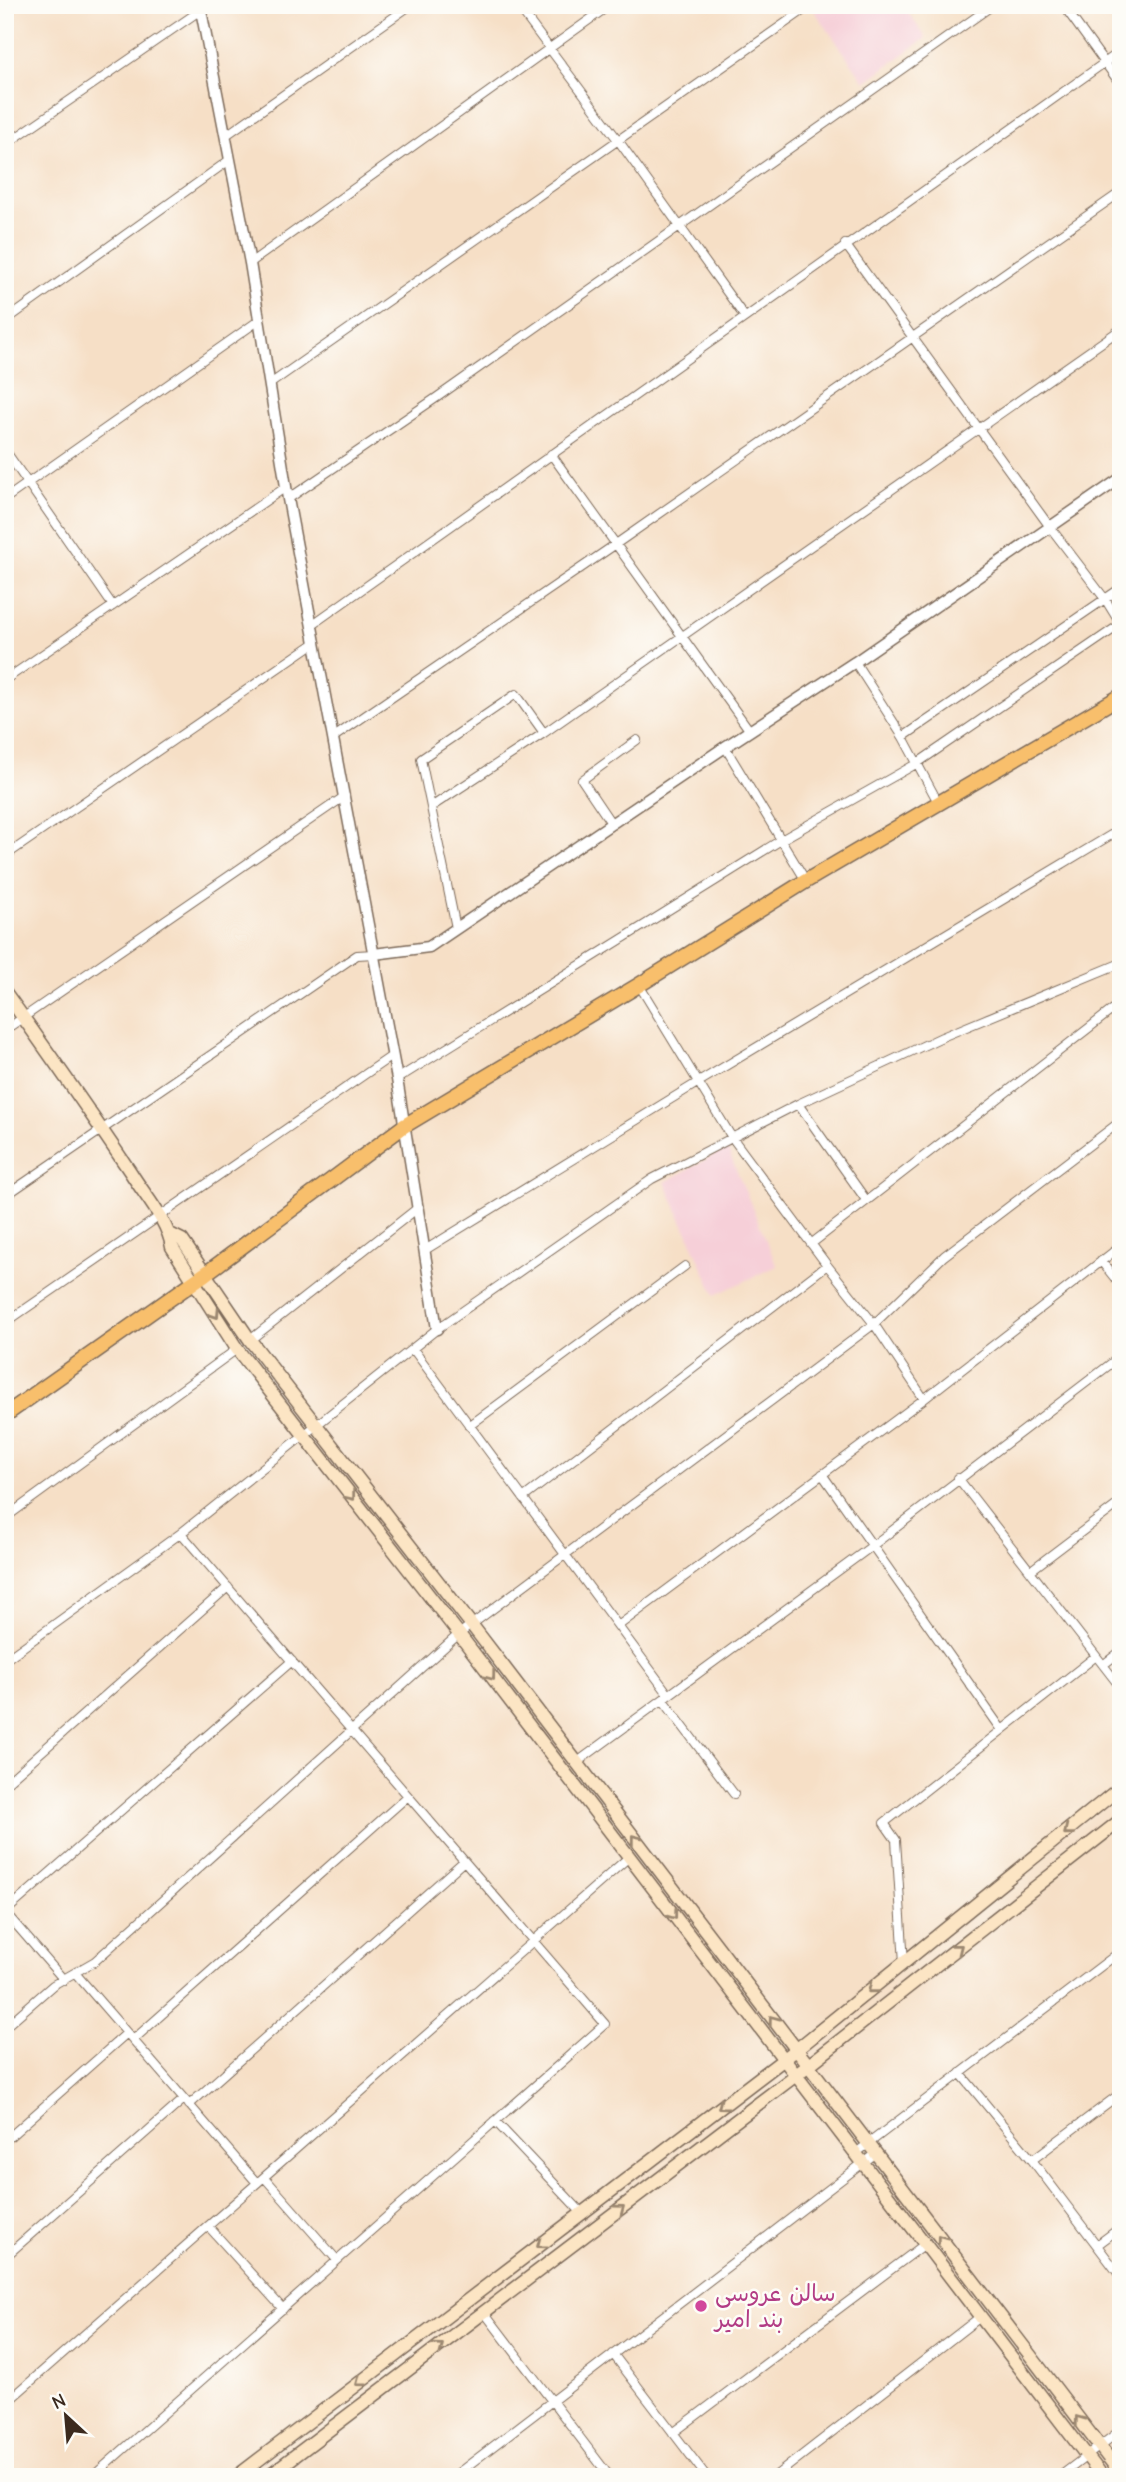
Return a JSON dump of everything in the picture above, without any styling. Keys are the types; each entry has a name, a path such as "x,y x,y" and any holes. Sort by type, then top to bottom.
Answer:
{"main road":[{"path":"5,1415 200,1277 404,1126 806,881 1121,696"},
{"path":"5,992 103,1131 170,1234 172,1247 200,1277 250,1340 471,1624 1121,2474"},
{"path":"200,1277 237,1349 459,1634 1103,2477"},
{"path":"236,2477 796,2050 1121,1787"},
{"path":"267,2477 796,2076 1121,1820"}],"street":[{"path":"225,136 411,5"},
{"path":"517,5 744,316"},
{"path":"250,263 610,5"},
{"path":"270,384 811,5"},
{"path":"288,499 993,5"},
{"path":"1063,5 1121,85"},
{"path":"5,145 203,7 228,161 250,263 288,499 393,1055 437,1329"},
{"path":"313,624 845,244 1121,51"},
{"path":"5,321 228,161"},
{"path":"334,737 1121,192"},
{"path":"397,1079 781,841 916,764 1120,625 1105,599 845,244"},
{"path":"5,499 258,321"},
{"path":"431,807 544,733 1121,329"},
{"path":"5,450 113,606"},
{"path":"551,454 750,731"},
{"path":"5,1196 357,956 429,947 855,662 1121,478"},
{"path":"5,680 286,487"},
{"path":"903,737 1121,588"},
{"path":"5,856 316,642"},
{"path":"855,662 903,737 939,804"},
{"path":"456,928 421,759 516,694 544,733"},
{"path":"611,823 582,780 637,740"},
{"path":"725,747 806,881"},
{"path":"5,1030 345,796"},
{"path":"425,1250 697,1083 1121,829"},
{"path":"5,1660 181,1533 437,1329 652,1179 731,1136 942,1037 1121,963"},
{"path":"639,985 731,1136 874,1324 924,1399"},
{"path":"811,1244 1121,1003"},
{"path":"5,1323 393,1055"},
{"path":"798,1104 866,1200"},
{"path":"5,2027 52,1985 95,1961 471,1624 874,1324 944,1256 1121,1121"},
{"path":"250,1340 419,1207"},
{"path":"618,1626 924,1399 1121,1246"},
{"path":"1101,1261 1121,1286"},
{"path":"523,1498 827,1265"},
{"path":"470,1426 685,1266"},
{"path":"5,1518 237,1349"},
{"path":"413,1349 618,1626 734,1794"},
{"path":"576,1763 872,1546 1121,1356"},
{"path":"822,1474 1002,1730"},
{"path":"958,1478 1121,1688"},
{"path":"1030,1572 1121,1502"},
{"path":"92,2477 605,2024 181,1533"},
{"path":"5,1784 228,1587"},
{"path":"1103,1665 1121,1651"},
{"path":"904,1963 896,1840 884,1823 1096,1656"},
{"path":"64,1980 5,1912 292,1661"},
{"path":"5,2140 130,2037 408,1796"},
{"path":"5,2404 629,1857"},
{"path":"5,2257 464,1861"},
{"path":"453,2477 873,2148 960,2073 1121,1951"},
{"path":"76,1974 187,2102 337,2260"},
{"path":"960,2073 1032,2160 1121,2277"},
{"path":"1032,2160 1121,2093"},
{"path":"495,2121 582,2213"},
{"path":"208,2227 283,2309"},
{"path":"1097,2245 1121,2227"},
{"path":"673,2433 925,2244"},
{"path":"484,2312 610,2477"},
{"path":"774,2477 981,2317"},
{"path":"613,2354 707,2477"},
{"path":"1059,2477 1121,2430"}],"shaded area":[{"path":"818,5 903,5 926,38 865,82 813,9"},
{"path":"727,1148 777,1266 715,1295 665,1182"}],"place":[{"name":"سالن عروسی بند امیر","path":"701,2306"}]}
